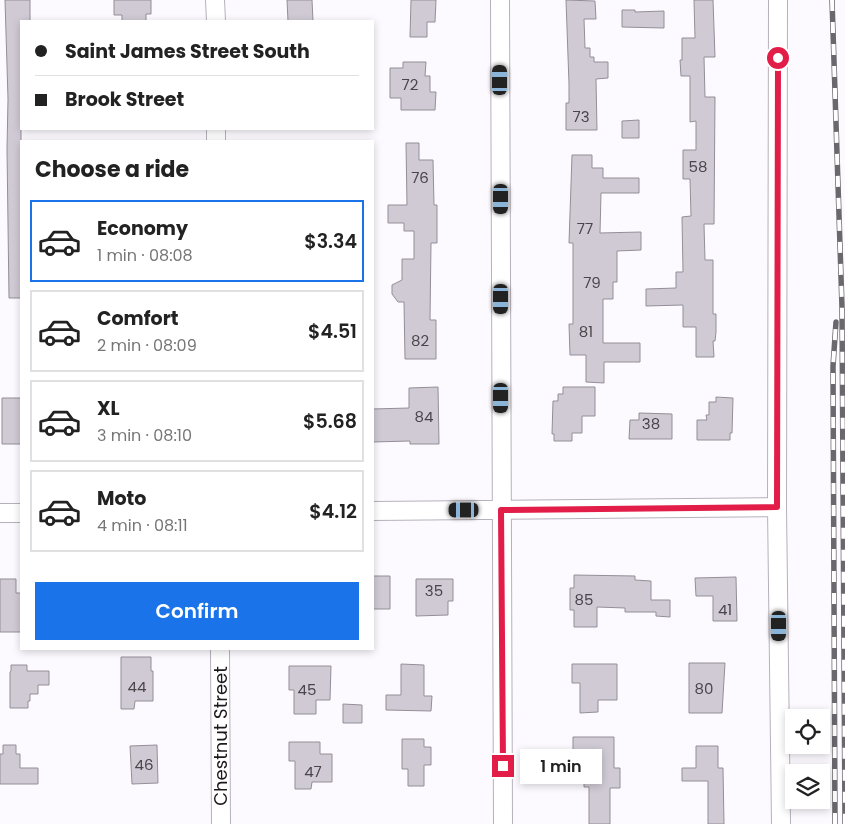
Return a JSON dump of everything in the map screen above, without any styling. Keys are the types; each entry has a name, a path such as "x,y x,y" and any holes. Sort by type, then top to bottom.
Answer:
{"street":[{"path":"216,0 216,20"},
{"path":"500,0 503,824"},
{"path":"778,0 777,507 781,824"},
{"path":"374,511 777,507"},
{"path":"0,513 20,513"},
{"name":"Chestnut Street","path":"220,650 221,824"}],"building":[{"path":"5,0 30,0 30,20 20,20 20,298 9,298 8,99"},
{"path":"114,0 151,0 151,14 146,14 146,20 122,20 122,15 114,15"},
{"path":"287,0 312,0 313,20 288,20"},
{"path":"411,0 436,0 435,22 427,22 427,37 410,37"},
{"path":"566,0 595,1 596,19 584,19 585,48 590,48 590,57 594,57 594,62 608,62 608,78 596,79 597,130 566,130 566,103 569,103 569,84"},
{"path":"694,0 713,0 715,57 704,57 705,97 715,97 714,224 704,224 705,260 713,260 713,314 716,314 715,341 713,341 714,357 696,357 696,327 683,327 683,305 646,306 646,289 676,288 676,272 683,272 682,217 691,216 690,179 683,179 683,150 696,150 696,121 690,122 690,76 681,76 680,60 682,60 682,38 695,38"},
{"path":"622,10 635,10 635,12 664,11 664,28 622,27"},
{"path":"403,62 426,62 425,76 430,76 430,92 436,92 435,110 401,110 401,98 390,98 390,68 403,68"},
{"path":"639,120 639,138 622,138 622,121"},
{"path":"406,143 419,143 419,160 433,160 434,205 437,205 437,243 431,243 430,320 436,320 436,359 405,359 404,302 398,302 392,294 392,285 402,280 402,259 414,259 414,231 404,231 404,223 388,223 388,205 407,205"},
{"path":"572,155 592,155 592,168 603,168 603,178 639,178 639,193 601,193 600,233 641,232 641,250 617,251 617,282 613,282 613,299 603,299 603,343 640,343 640,362 604,362 604,383 586,382 586,355 570,355 569,324 573,324 573,243 569,243"},
{"path":"438,387 439,444 410,444 410,441 374,442 374,409 409,408 409,388"},
{"path":"563,387 595,387 595,416 582,416 582,433 572,433 572,441 554,441 554,434 552,434 553,401 558,401 558,394 563,394"},
{"path":"716,397 733,398 730,440 697,440 697,420 707,420 706,415 709,415 709,402 716,402"},
{"path":"2,398 20,398 20,444 2,444"},
{"path":"639,413 672,414 672,439 629,439 630,420 639,420"},
{"path":"574,575 635,576 635,580 651,581 651,600 670,600 670,617 656,616 656,612 625,612 625,608 597,607 597,627 574,627 574,610 570,610 570,588 574,588"},
{"path":"374,576 390,576 390,609 374,609"},
{"path":"736,577 737,621 713,621 713,596 696,596 695,578"},
{"path":"0,579 16,579 16,593 20,593 20,632 0,632"},
{"path":"416,579 453,579 453,601 448,601 448,615 416,616"},
{"path":"121,657 151,657 153,701 135,701 134,709 121,709"},
{"path":"689,663 725,663 722,713 689,713"},
{"path":"401,664 424,665 424,696 432,696 431,711 386,710 386,695 401,695"},
{"path":"572,664 617,664 617,700 598,700 598,712 580,713 580,683 572,683"},
{"path":"11,665 27,665 27,671 49,671 49,685 38,685 38,694 30,694 28,708 10,708"},
{"path":"289,666 331,666 330,700 316,700 316,714 294,714 294,690 289,690"},
{"path":"343,704 362,705 362,723 343,723"},
{"path":"573,737 614,737 614,768 620,768 620,788 610,788 610,824 589,824 589,787 584,787 584,758 573,758"},
{"path":"402,739 424,739 424,747 431,747 431,765 424,765 424,786 408,786 408,769 402,769"},
{"path":"289,742 320,742 320,754 332,754 332,782 312,782 311,789 295,789 295,761 289,761"},
{"path":"3,745 16,745 16,754 20,754 20,768 38,768 38,784 0,784 0,754 3,754"},
{"path":"157,745 158,783 132,784 130,746"},
{"path":"696,746 718,746 718,768 723,768 724,824 708,824 708,781 682,781 682,768 696,768"}],"railway":[{"path":"832,0 842,307 845,824"},
{"path":"835,824 833,366 836,322"}],"route":[{"path":"503,766 501,510 777,507 778,58"}]}
